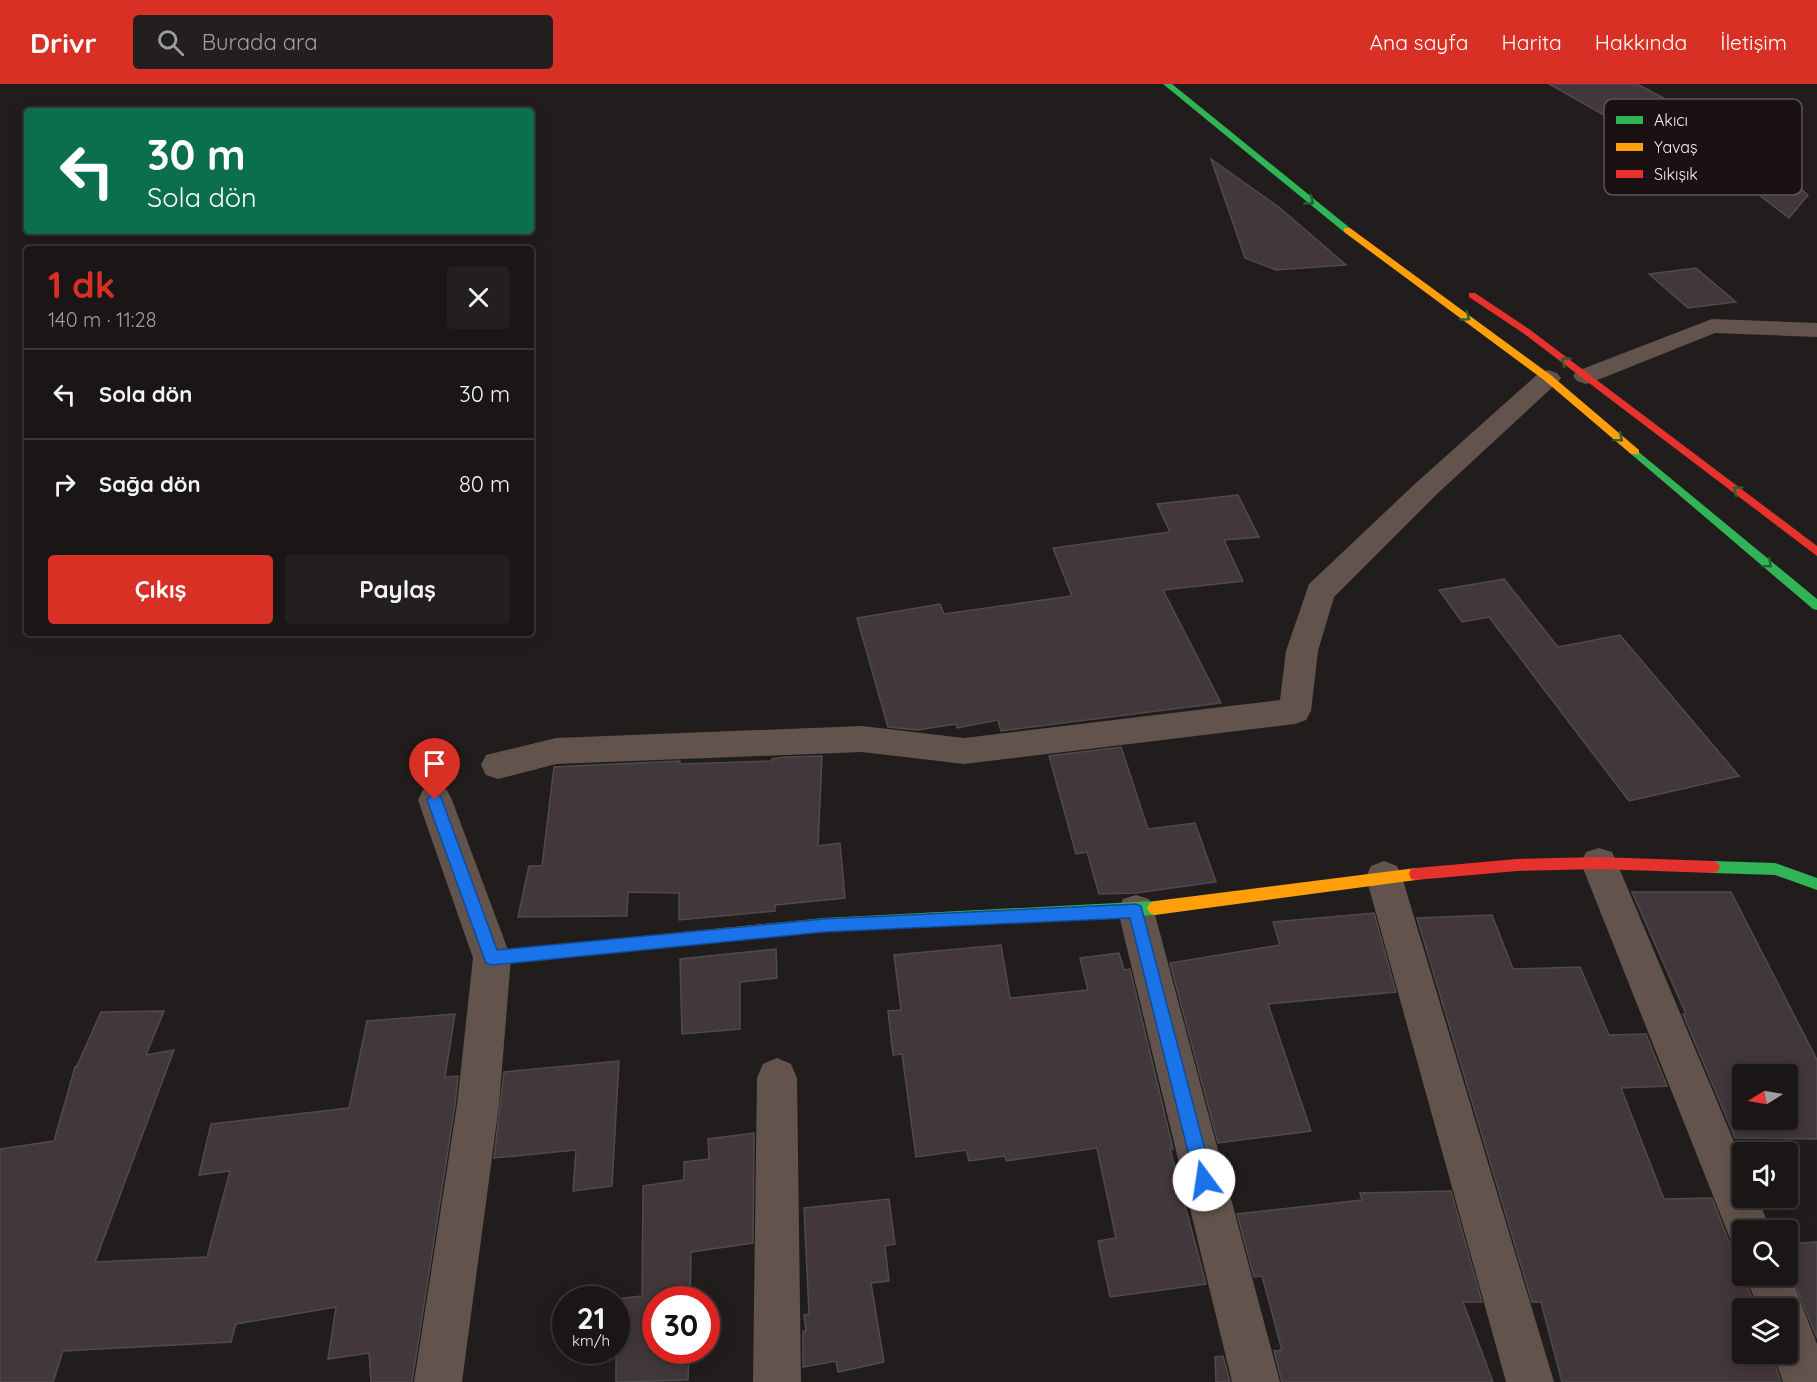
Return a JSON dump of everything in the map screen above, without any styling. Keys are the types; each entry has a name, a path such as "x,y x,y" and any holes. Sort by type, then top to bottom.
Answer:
{"street":[{"path":"1167,84 1324,213 1548,378 1817,606"},
{"path":"1182,84 1285,169 1343,208"},
{"path":"1458,286 1526,331 1817,552"},
{"path":"1586,376 1712,326 1817,330"},
{"path":"498,765 556,751 850,740 964,751 1294,711 1302,651 1320,592 1427,488 1548,378"},
{"path":"435,800 492,958 478,1105 438,1382"},
{"path":"492,958 824,926 1136,911 1384,877 1517,865 1599,863 1775,869 1817,884"},
{"path":"1599,863 1745,1220"},
{"path":"1384,877 1530,1382"},
{"path":"1136,911 1256,1382"},
{"path":"777,1078 777,1382"},
{"path":"1798,1356 1807,1382"}],"building":[{"path":"1549,84 1637,84 1665,99 1604,99 1604,115"},
{"path":"1211,159 1280,208 1346,265 1276,270 1245,258"},
{"path":"1802,190 1808,195 1789,218 1759,195 1802,195"},
{"path":"1696,268 1736,302 1688,308 1649,274"},
{"path":"1238,495 1259,537 1224,540 1243,581 1163,590 1221,703 1001,731 998,720 957,728 956,724 917,730 888,727 857,618 940,604 944,614 1072,596 1053,548 1170,532 1157,504"},
{"path":"1504,579 1558,647 1620,635 1739,776 1629,801 1489,617 1462,622 1439,590"},
{"path":"1121,747 1148,829 1195,823 1216,882 1136,893 1099,894 1087,852 1076,854 1049,756"},
{"path":"822,756 818,846 840,843 845,898 775,905 775,911 679,920 679,893 628,892 627,916 518,917 529,866 542,866 554,767 680,761 680,764 772,761 772,759 785,757"},
{"path":"1632,892 1731,892 1817,1060 1817,1139 1735,1138 1683,1014 1686,1014"},
{"path":"1374,913 1396,992 1268,1004 1311,1131 1218,1143 1170,963 1280,945 1273,922"},
{"path":"1492,915 1513,969 1580,967 1609,1035 1646,1034 1667,1086 1621,1088 1664,1199 1712,1198 1732,1247 1732,1286 1747,1286 1752,1298 1732,1298 1732,1364 1775,1364 1781,1382 1562,1382 1541,1302 1532,1302 1417,918"},
{"path":"1001,945 1010,998 1088,990 1080,958 1119,953 1124,970 1130,969 1173,1149 1170,1149 1206,1284 1110,1297 1098,1241 1116,1238 1097,1148 1006,1161 1005,1156 969,1161 966,1150 916,1157 902,1054 893,1055 888,1011 901,1010 894,955"},
{"path":"776,949 777,978 740,982 740,1029 682,1034 680,959"},
{"path":"164,1011 146,1055 174,1050 95,1262 207,1257 230,1171 199,1175 211,1124 349,1108 367,1021 455,1014 445,1077 458,1076 455,1105 412,1382 371,1382 369,1353 328,1359 336,1307 236,1324 231,1342 63,1351 53,1382 0,1382 0,1149 54,1141 75,1067 101,1012"},
{"path":"619,1061 612,1186 573,1191 576,1150 494,1158 504,1072"},
{"path":"754,1133 753,1243 691,1252 690,1286 642,1286 643,1186 684,1180 684,1162 709,1159 708,1139"},
{"path":"1451,1191 1482,1302 1463,1302 1493,1382 1282,1382 1274,1351 1282,1350 1262,1276 1254,1277 1237,1214 1362,1200 1360,1193"},
{"path":"889,1199 895,1244 885,1246 889,1281 871,1283 884,1362 838,1372 836,1361 803,1367 803,1331 806,1331 804,1315 809,1314 804,1208"},
{"path":"1817,1242 1817,1338 1796,1286 1798,1286 1798,1243"},
{"path":"642,1296 642,1364 689,1364 688,1380 616,1382 616,1364 630,1364 630,1297"},
{"path":"1223,1356 1230,1382 1216,1382 1215,1357"}],"traffic: fast":[{"path":"1167,84 1347,230"},
{"path":"1635,452 1817,606"},
{"path":"1713,867 1775,869 1817,884"},
{"path":"774,930 824,925 1155,908"}],"traffic: slow":[{"path":"1347,230 1548,378 1635,452"},
{"path":"1155,908 1416,874"},
{"path":"492,958 774,930"}],"traffic: jam":[{"path":"1472,295 1526,331 1817,552"},
{"path":"1416,874 1517,865 1599,863 1713,867"}],"route":[{"path":"435,800 492,958 824,926 1136,911 1204,1180"}]}
